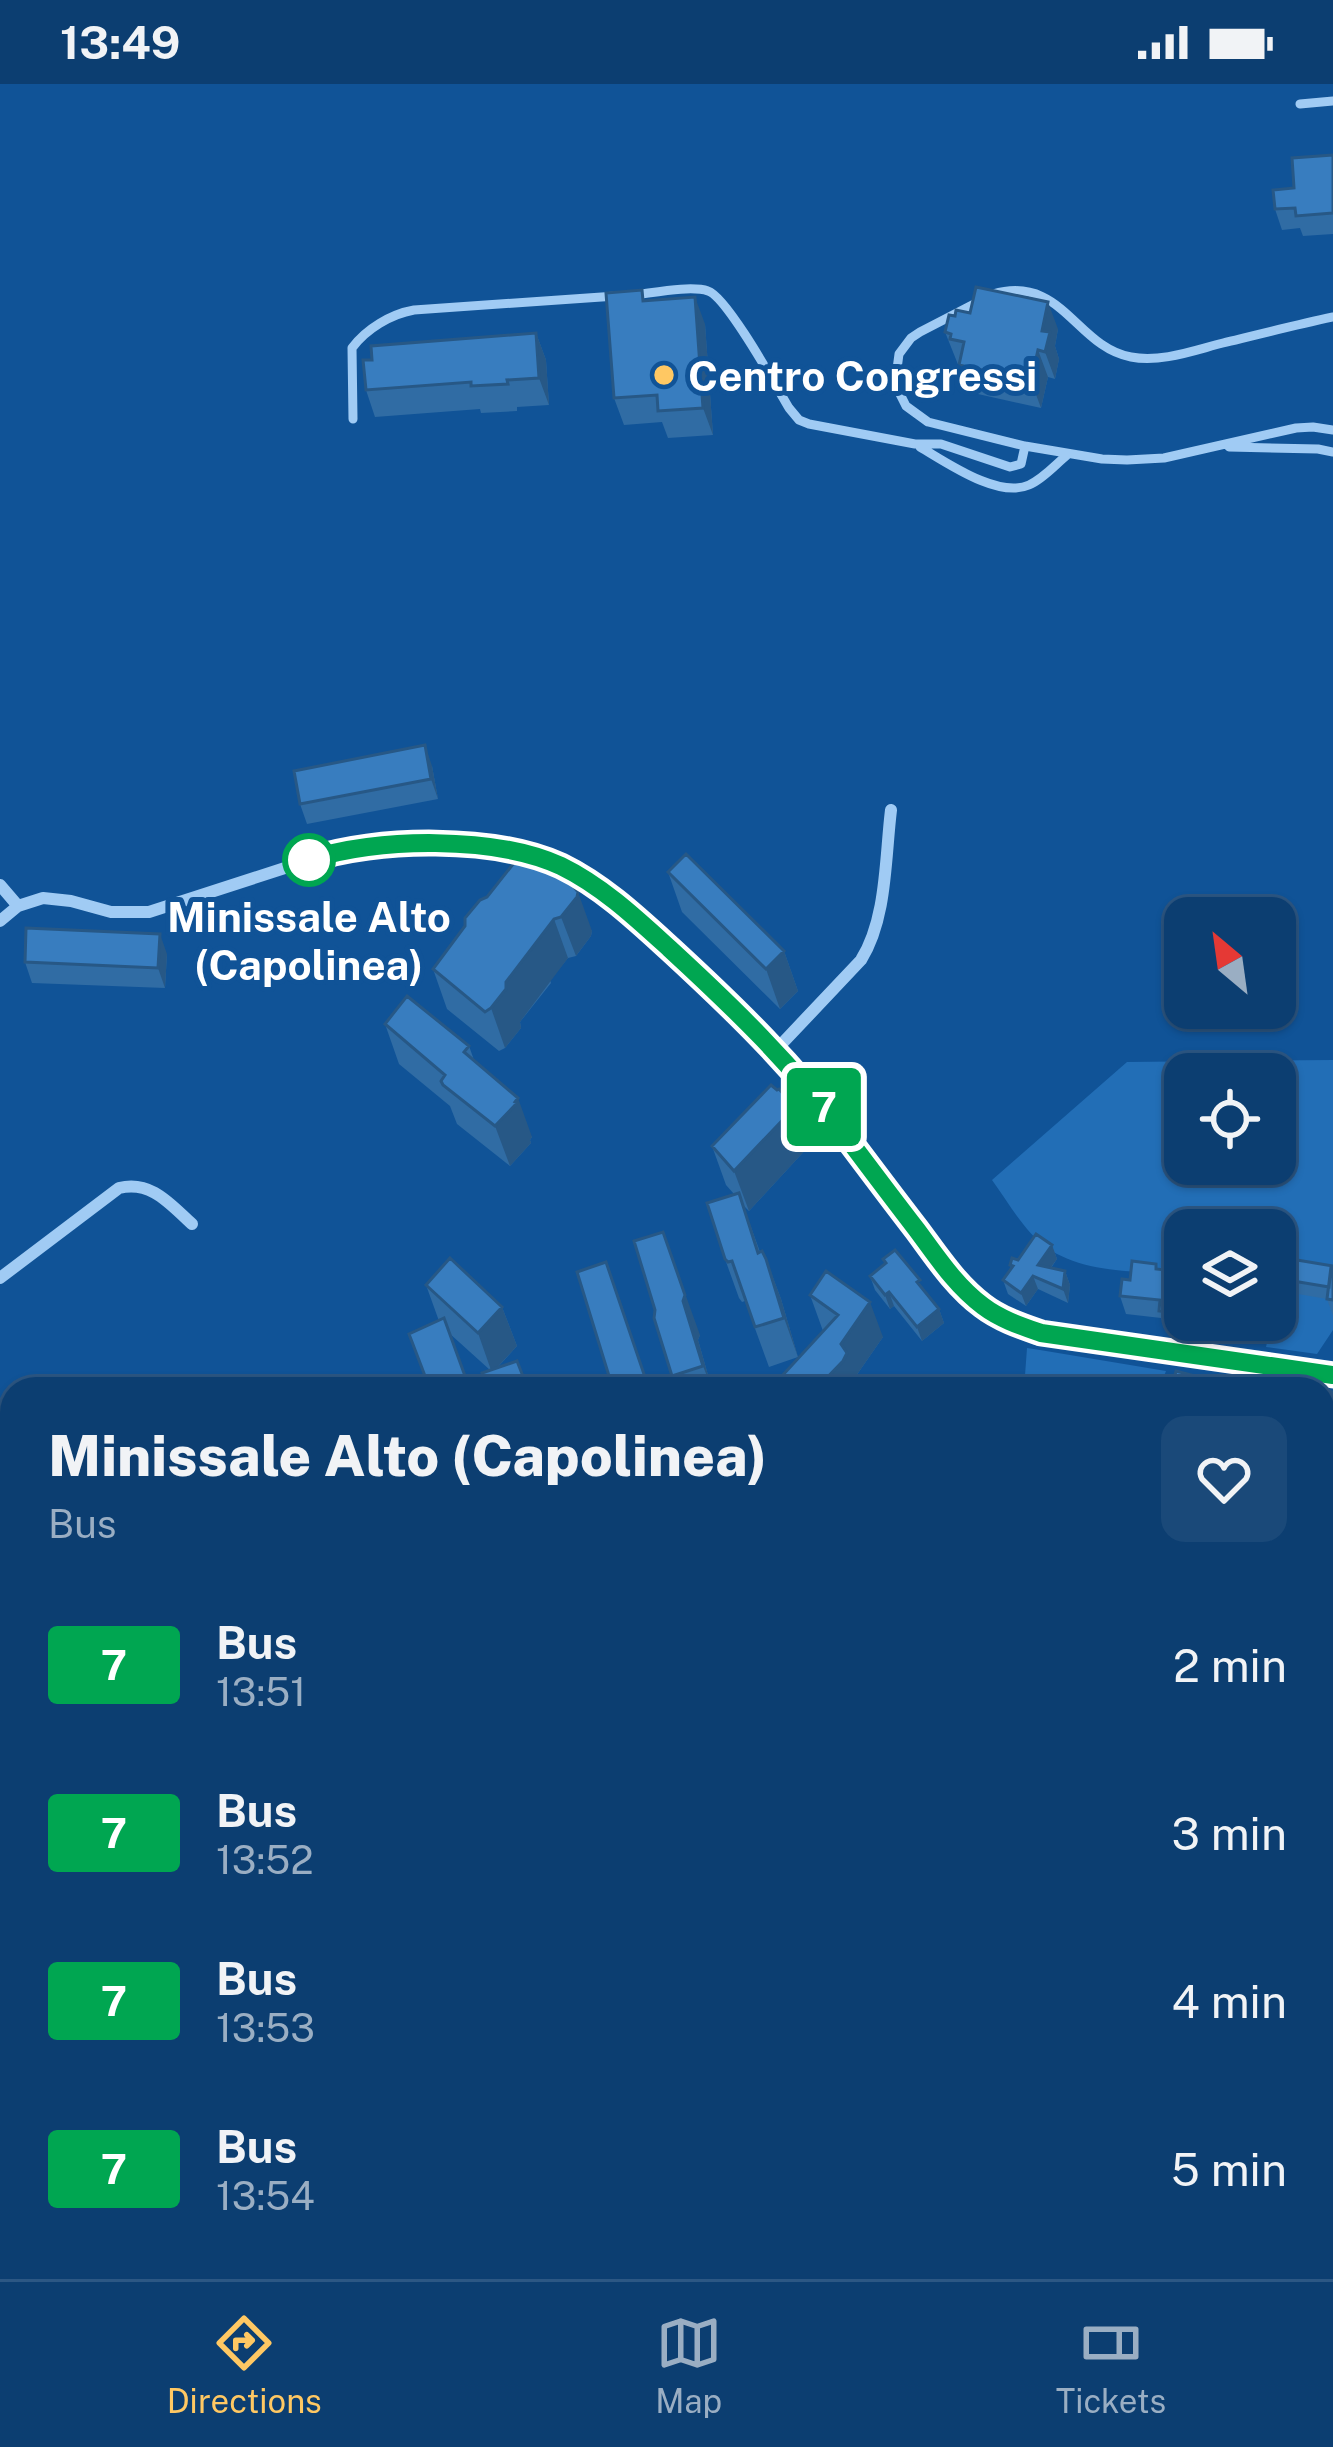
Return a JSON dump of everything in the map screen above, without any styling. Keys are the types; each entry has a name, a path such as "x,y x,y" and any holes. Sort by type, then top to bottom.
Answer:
{"street":[{"path":"776,1051 861,960 871,943 891,810"},
{"path":"0,921 18,906 43,898 111,912 149,912 342,850 390,845 499,848 539,857 590,882 646,926 776,1051 824,1106 948,1272 998,1316 1041,1333 1333,1375"},
{"path":"0,885 18,906"},
{"path":"0,1278 101,1199 127,1186 154,1191 191,1224"}],"lane":[{"path":"1300,104 1333,101"},
{"path":"353,419 352,348 359,338 402,312 697,290 709,291 722,301 800,420 915,444 941,444 1010,467 1021,464 1025,446"},
{"path":"1333,316 1178,355 1134,358 1101,344 1050,299 1006,291 910,338 896,362 895,384 906,406 928,422 1069,454 1164,458 1296,428 1333,430"},
{"path":"915,444 1008,489 1024,488 1069,454"},
{"path":"1218,447 1333,452"}],"shaded area":[{"path":"1296,1060 1333,1060 1333,1330 1317,1354 1266,1347 1267,1341 1296,1341 1296,1209 1164,1209 1164,1272 1131,1271 1077,1262 1046,1247 1023,1225 992,1180 1127,1062 1164,1062 1164,1185 1296,1185"},
{"path":"1027,1348 1166,1371 1164,1377 1025,1377"}],"building":[{"path":"1333,155 1333,213 1296,216 1295,208 1275,209 1273,190 1294,188 1292,158"},
{"path":"976,287 1048,302 1042,331 1050,332 1045,352 1038,350 1031,381 959,365 964,342 950,339 951,334 945,332 949,315 955,316 956,310 970,313"},
{"name":"Centro Congressi","path":"642,290 643,301 695,297 703,408 658,411 657,395 614,398 606,293"},
{"path":"536,333 539,378 507,380 508,384 366,390 363,360 372,360 371,346"},
{"path":"425,745 431,779 300,804 294,771"},
{"path":"525,849 574,887 577,897 554,919 485,1012 433,969 465,926 465,918"},
{"path":"686,854 784,951 766,969 668,872"},
{"path":"26,928 160,934 158,968 25,962"},
{"path":"407,996 469,1046 464,1052 518,1098 495,1126 443,1085 445,1075 385,1024"},
{"path":"771,1085 795,1107 734,1171 712,1146"},
{"path":"739,1193 784,1318 755,1327 707,1203"},
{"path":"663,1232 703,1366 672,1376 634,1241"},
{"path":"1036,1234 1052,1245 1038,1265 1065,1271 1063,1289 1033,1276 1021,1293 1003,1280 1013,1266 1012,1258 1018,1260"},
{"path":"895,1250 939,1309 917,1327 870,1276"},
{"path":"450,1258 502,1307 478,1333 426,1285"},
{"path":"1297,1260 1333,1266 1329,1287 1296,1282"},
{"path":"1132,1261 1164,1270 1164,1312 1159,1311 1160,1300 1120,1296 1122,1279 1130,1280"},
{"path":"606,1262 645,1377 609,1377 577,1272"},
{"path":"1333,1268 1333,1300 1327,1299"},
{"path":"826,1271 870,1302 841,1344 847,1353 843,1361 828,1377 781,1377 838,1315 810,1295"},
{"path":"444,1318 465,1377 425,1377 409,1334"},
{"path":"517,1361 523,1377 484,1377 482,1373"}],"bus line":[{"name":"7","path":"309,860 342,850 390,845 476,846 539,857 574,873 646,926 776,1051 824,1106 948,1272 998,1316 1041,1333 1333,1375"}],"place":[{"name":"Centro Congressi","path":"664,375"},
{"name":"Minissale Alto (Capolinea)","path":"309,860"}]}
